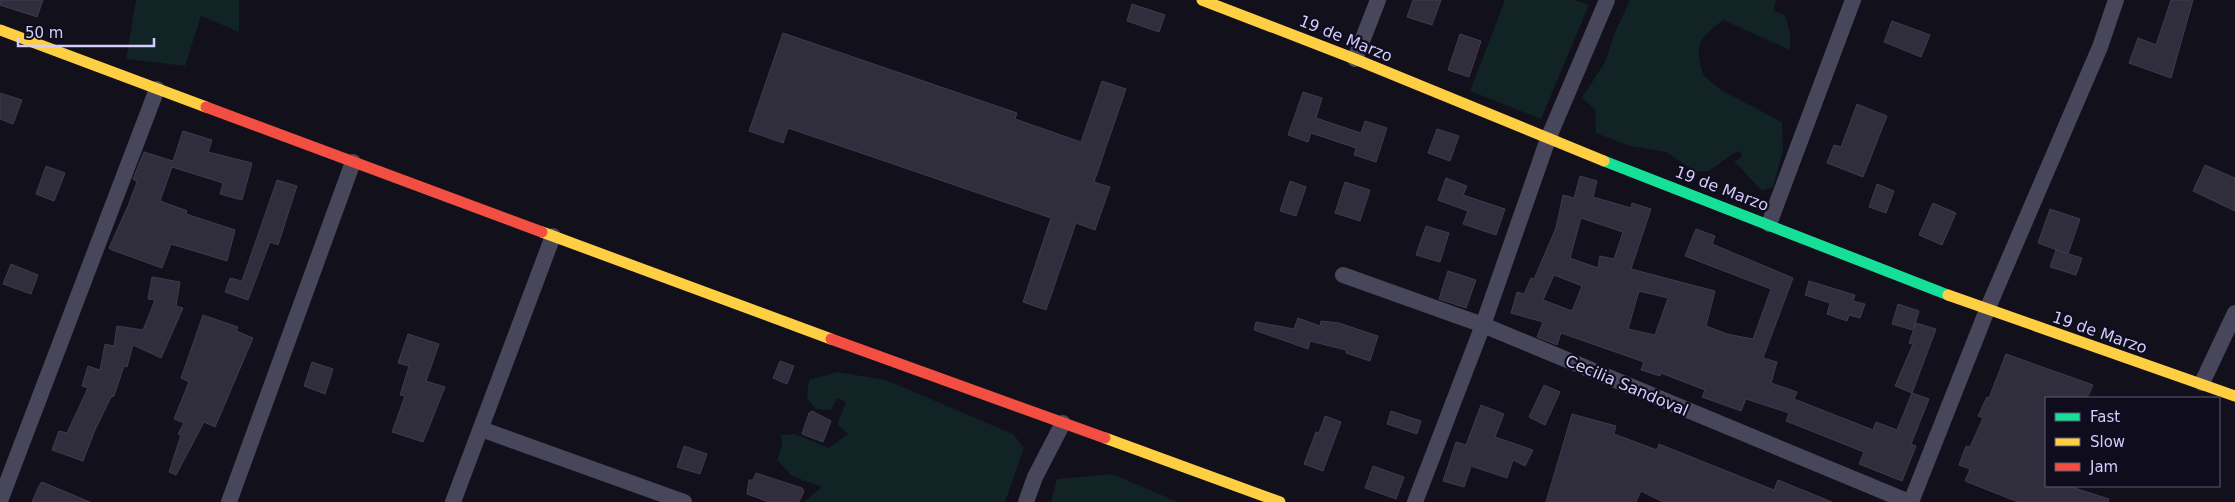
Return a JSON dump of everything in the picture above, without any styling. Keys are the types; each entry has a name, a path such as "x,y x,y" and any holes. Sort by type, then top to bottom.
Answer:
{"street":[{"name":"19 de Marzo","path":"1202,0 1355,59 1548,139 1987,310 2235,396"},
{"path":"1355,59 1378,0"},
{"path":"1415,502 1483,325 1548,139 1607,0"},
{"path":"1770,224 1853,0"},
{"path":"1910,502 1987,310 2100,48 2116,0"},
{"path":"0,30 552,236 1280,502"},
{"path":"0,501 157,89"},
{"path":"230,502 353,162"},
{"path":"453,502 552,236"},
{"name":"Cecilia Sandoval","path":"1343,275 1483,325 1910,502"},
{"path":"2202,383 2235,313"},
{"path":"1026,502 1035,477 1063,423"},
{"path":"480,429 684,502"}],"shaded area":[{"path":"136,0 239,0 239,32 201,16 185,66 126,59"},
{"path":"1505,0 1574,0 1589,5 1541,119 1470,91"},
{"path":"1630,0 1776,0 1774,11 1785,15 1790,32 1790,50 1723,20 1708,32 1699,49 1703,75 1721,90 1782,122 1783,150 1773,187 1762,191 1734,161 1741,158 1741,151 1734,153 1709,171 1694,171 1666,152 1629,146 1596,133 1595,109 1582,98 1605,62 1615,32"},
{"path":"837,372 886,380 1013,434 1024,448 1005,502 804,502 822,487 792,476 777,460 782,446 781,435 795,434 829,448 848,434 837,424 846,402 837,398 831,410 816,409 807,398 809,380"},
{"path":"1112,474 1178,502 1051,502 1057,479"}],"building":[{"path":"0,0 43,0 37,17 0,5"},
{"path":"1413,0 1441,0 1432,25 1407,17"},
{"path":"2171,0 2193,0 2171,78 2129,63 2138,38 2156,45"},
{"path":"1132,4 1165,15 1159,32 1127,21"},
{"path":"1892,21 1930,35 1921,57 1884,42"},
{"path":"783,33 1017,113 1015,119 1081,142 1102,81 1126,89 1094,182 1110,187 1095,230 1076,223 1046,310 1023,302 1051,218 788,128 783,143 749,131"},
{"path":"1460,34 1481,41 1469,77 1448,70"},
{"path":"1303,92 1322,98 1316,118 1361,133 1365,121 1387,128 1376,162 1354,155 1356,148 1311,133 1308,142 1288,135"},
{"path":"0,93 22,100 13,124 0,119"},
{"path":"1857,104 1887,116 1863,177 1827,163 1834,145 1841,147"},
{"path":"1437,129 1459,136 1450,161 1428,153"},
{"path":"183,131 212,140 208,152 252,163 242,200 220,194 223,183 172,167 160,201 187,211 186,214 235,230 227,261 171,244 162,268 109,248 137,182 133,179 144,152 173,161"},
{"path":"2205,165 2235,178 2235,211 2193,191"},
{"path":"46,166 65,173 54,201 36,194"},
{"path":"1580,176 1597,181 1593,197 1631,208 1632,203 1651,209 1631,269 1715,291 1706,326 1727,334 1753,339 1771,289 1685,256 1696,229 1715,236 1712,244 1793,278 1763,358 1777,362 1771,383 1797,392 1794,399 1873,430 1876,422 1897,430 1912,393 1929,399 1911,444 1916,446 1902,481 1859,464 1864,452 1786,421 1789,413 1746,399 1741,411 1702,397 1705,390 1661,373 1660,376 1641,370 1644,362 1561,333 1557,345 1537,337 1543,322 1511,313 1517,292 1524,294 1531,278 1534,279 1556,228 1563,195 1574,198","holes":["1581,218 1623,232 1614,259 1600,256 1598,268 1570,258","1554,275 1582,286 1572,311 1543,300","1639,291 1668,298 1655,335 1628,329"]},
{"path":"1446,178 1467,186 1463,195 1505,209 1496,235 1463,224 1468,211 1438,200"},
{"path":"277,180 297,186 278,245 270,242 248,300 225,292 230,278 242,281"},
{"path":"1290,181 1306,187 1296,216 1280,211"},
{"path":"1345,182 1370,190 1360,221 1335,213"},
{"path":"1877,184 1894,191 1886,213 1869,207"},
{"path":"1933,203 1956,213 1942,245 1919,235"},
{"path":"2050,209 2080,219 2068,254 2038,243"},
{"path":"1426,226 1449,233 1440,262 1416,255"},
{"path":"2056,250 2082,258 2076,275 2050,267"},
{"path":"11,264 38,275 31,294 3,284"},
{"path":"1448,271 1476,280 1466,308 1439,299"},
{"path":"152,277 180,282 176,306 183,308 161,358 133,345 127,367 124,366 114,396 111,397 95,430 83,461 52,450 59,431 67,433 88,388 82,386 88,366 100,370 105,344 114,346 117,326 143,330 155,300 148,299"},
{"path":"1809,281 1855,295 1853,301 1865,304 1860,318 1849,315 1847,321 1827,314 1830,303 1805,295"},
{"path":"1898,304 1919,311 1913,330 1892,324"},
{"path":"203,315 238,327 236,331 253,338 215,427 204,422 176,475 169,472 181,435 178,434 184,423 174,419 189,382 181,378"},
{"path":"1298,318 1320,326 1321,321 1339,323 1378,336 1370,361 1346,353 1346,350 1310,341 1308,349 1254,330 1256,322 1294,329"},
{"path":"1916,323 1936,329 1912,393 1895,386 1913,344 1909,343"},
{"path":"408,334 439,344 426,381 445,387 423,442 392,432 405,396 400,395 409,366 398,363"},
{"path":"2006,354 2093,385 2087,397 2045,397 2045,487 2071,487 2109,499 2108,502 2018,502 1965,481 1970,469 1959,465 1966,446 1970,447 1983,418 1978,416 1987,397 1989,398"},
{"path":"780,361 794,366 787,384 773,378"},
{"path":"312,362 333,369 325,394 304,386"},
{"path":"1544,385 1560,392 1545,425 1529,417"},
{"path":"1481,405 1504,414 1495,437 1533,450 1525,466 1513,460 1507,478 1471,466 1464,487 1443,481 1456,442 1466,445"},
{"path":"812,411 831,421 823,442 802,434 809,413"},
{"path":"1391,411 1421,421 1417,434 1387,424"},
{"path":"1572,414 1616,426 1614,434 1657,450 1659,444 1774,490 1778,480 1832,502 1663,502 1641,491 1636,502 1546,502"},
{"path":"1325,416 1341,422 1323,471 1304,464 1316,432 1319,433"},
{"path":"684,446 707,454 700,474 677,467"},
{"path":"1373,466 1404,477 1396,499 1365,488"},
{"path":"756,473 802,488 804,491 799,502 769,502 747,494 749,480 753,480"},
{"path":"42,482 90,502 32,502"}],"traffic: fast":[{"path":"1604,161 1948,295"}],"traffic: slow":[{"path":"1202,0 1355,59 1604,161"},
{"path":"0,30 206,107"},
{"path":"542,232 831,339"},
{"path":"1948,295 2235,396"},
{"path":"1105,438 1280,502"}],"traffic: jam":[{"path":"206,107 542,232"},
{"path":"831,339 1105,438"}]}
